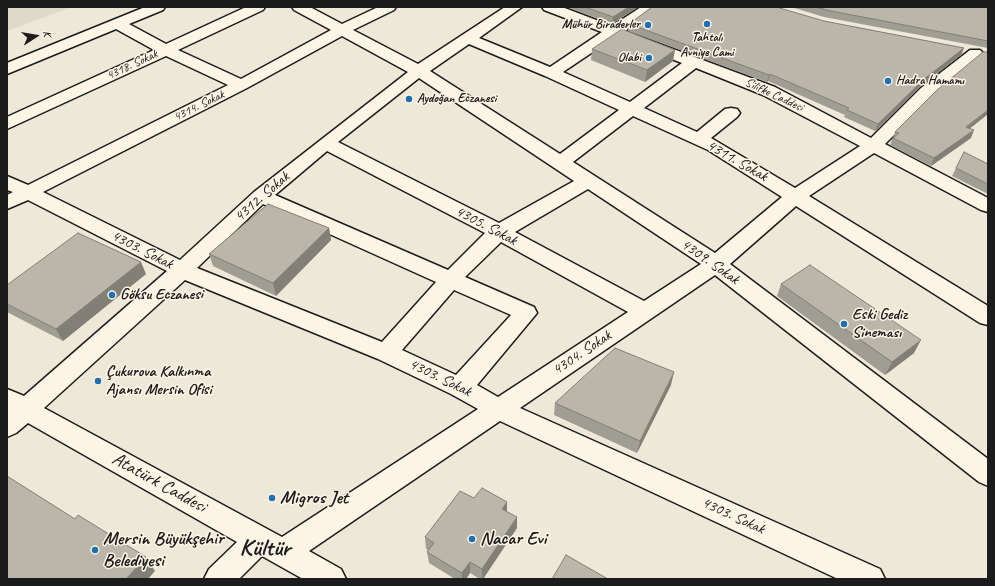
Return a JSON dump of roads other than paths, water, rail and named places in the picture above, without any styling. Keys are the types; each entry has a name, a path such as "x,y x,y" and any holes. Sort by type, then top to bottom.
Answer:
{"street":[{"path":"7,69 158,7"},
{"name":"4318. Sokak","path":"7,124 164,49 258,7"},
{"name":"4309. Sokak","path":"299,7 343,29 419,71 716,264 988,474"},
{"name":"4314. Sokak","path":"7,203 26,192 241,85 343,29 389,7"},
{"name":"4312. Sokak","path":"14,412 182,270 261,196 326,143 419,71 515,7"},
{"name":"Silifke Caddesi","path":"549,7 769,91 988,206"},
{"path":"551,73 651,7"},
{"path":"117,24 164,49 241,85"},
{"name":"4311. Sokak","path":"468,39 551,73 714,146 796,196 988,318"},
{"name":"4304. Sokak","path":"219,579 498,409 716,264 796,196 874,145 927,92 974,52"},
{"path":"560,163 694,62"},
{"path":"699,139 731,113"},
{"name":"4305. Sokak","path":"326,143 499,232 645,311"},
{"path":"386,353 450,280 499,232 588,181"},
{"name":"4303. Sokak","path":"7,182 182,270 386,353 460,387 498,409 870,579"},
{"path":"261,196 526,313 460,387"},
{"name":"Atatürk Caddesi","path":"14,412 272,546 332,579"}],"place":[{"name":"Tahtalı Avniye Cami","path":"707,24"},
{"name":"Mühür Biraderler","path":"648,25"},
{"name":"Olabi","path":"649,58"},
{"name":"Hadra Hamamı","path":"888,81"},
{"name":"Aydoğan Eczanesi","path":"409,99"},
{"name":"Göksu Eczanesi","path":"112,295"},
{"name":"Eski Gediz Sineması","path":"844,324"},
{"name":"Çukurova Kalkınma Ajansı Mersin Ofisi","path":"98,381"},
{"name":"Migros Jet","path":"272,498"},
{"name":"Nacar Evi","path":"472,539"},
{"name":"Mersin Büyükşehir Belediyesi","path":"95,550"}],"district":[{"name":"Kültür","path":"265,549"}]}
